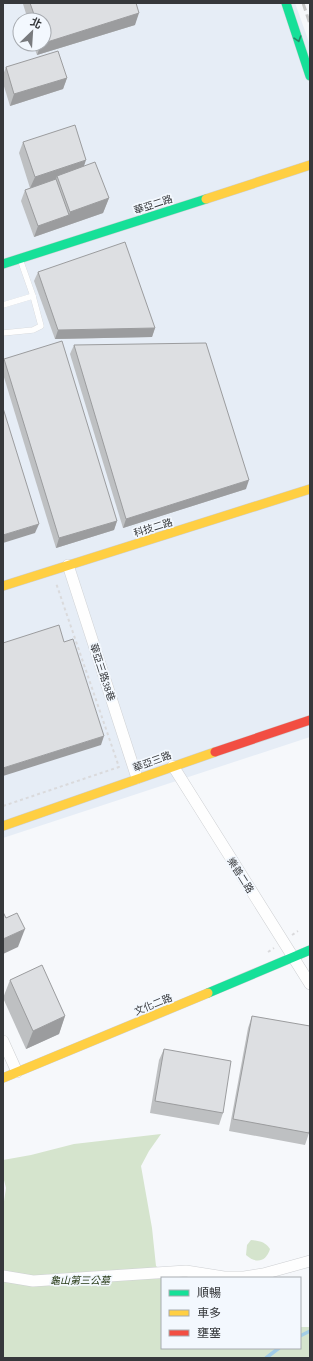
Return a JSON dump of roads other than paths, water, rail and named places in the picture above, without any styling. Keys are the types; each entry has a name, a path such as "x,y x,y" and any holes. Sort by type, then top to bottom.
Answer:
{"street":[{"path":"286,3 310,76"},
{"name":"華亞二路","path":"4,261 20,259 310,165"},
{"name":"科技二路","path":"3,586 310,490"},
{"name":"華亞三路38巷","path":"68,565 137,778"},
{"name":"華亞三路","path":"3,826 137,778 310,720"},
{"name":"樂善二路","path":"173,766 310,984"},
{"name":"文化二路","path":"3,1078 310,950"},
{"path":"3,1041 17,1072"},
{"path":"3,1276 33,1281 186,1271 224,1277 244,1277 263,1274 310,1261"}],"lane":[{"path":"3,333 33,330 41,326 33,296 20,259"},
{"path":"3,305 33,296"}],"waterway":[{"path":"301,1336 310,1331"},
{"path":"266,1358 278,1349"}],"railway":[{"path":"303,3 310,24"}],"park label":[{"name":"龜山第三公墓","path":"80,1280"}]}
